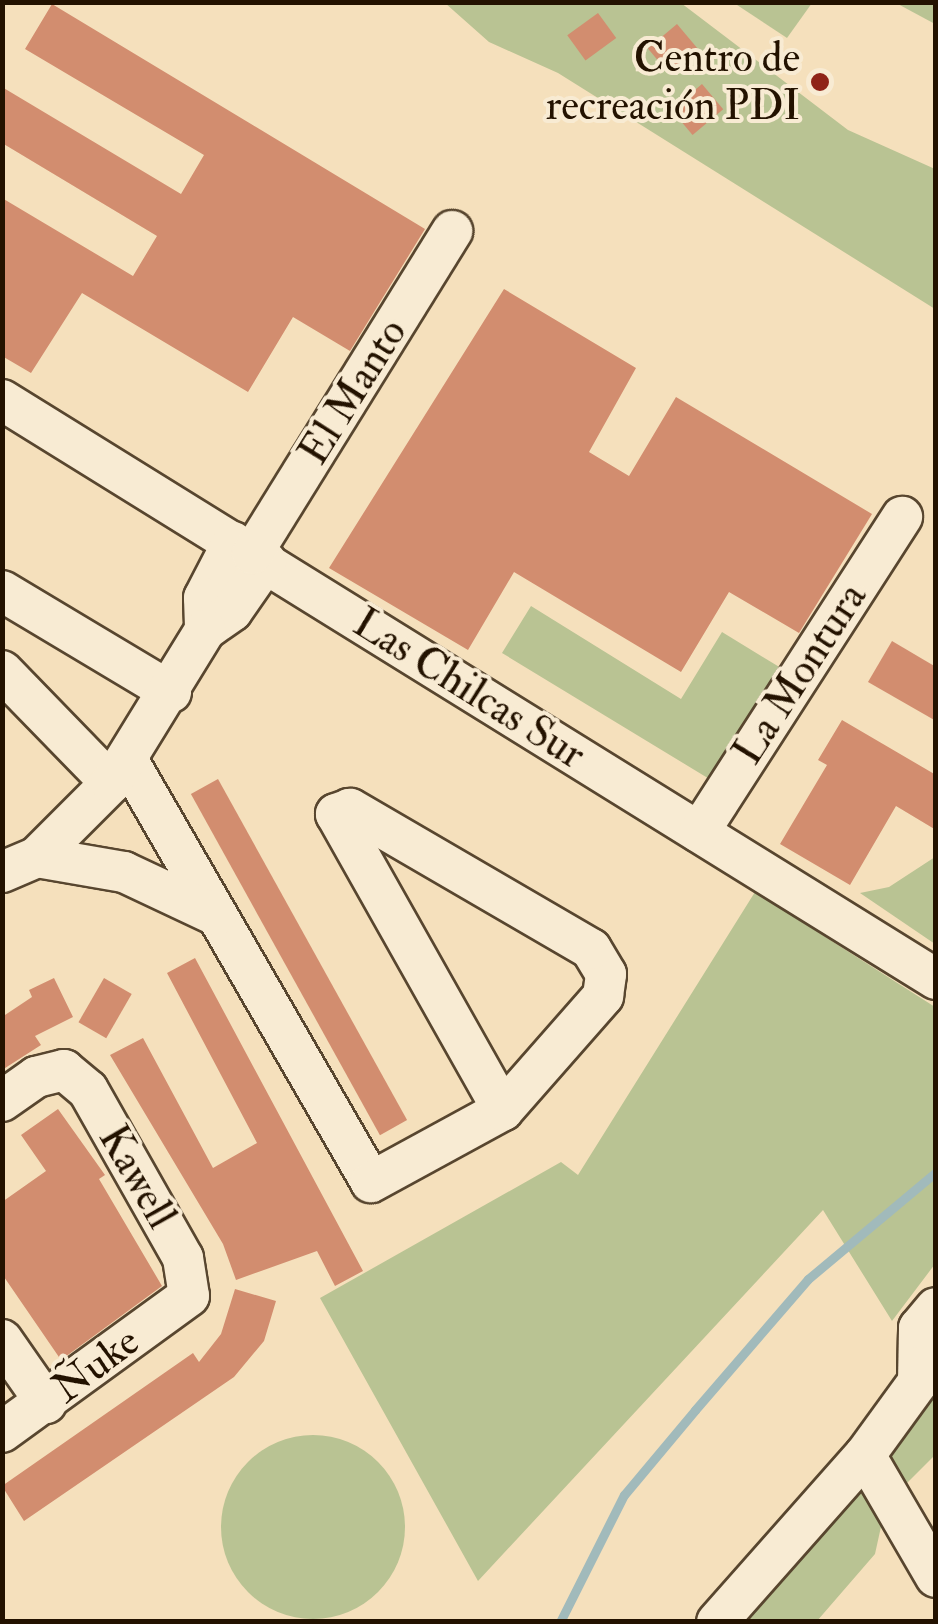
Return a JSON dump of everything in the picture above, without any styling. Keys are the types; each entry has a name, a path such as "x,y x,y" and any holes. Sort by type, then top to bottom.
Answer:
{"street":[{"name":"El Manto","path":"171,692 205,630 204,598 250,553 452,230"},
{"name":"Las Chilcas Sur","path":"2,400 936,979"},
{"name":"La Montura","path":"699,832 902,517"},
{"path":"2,591 171,692 120,772 20,865"},
{"path":"2,670 120,772 219,916 370,1182 503,1110 603,996 603,965 592,949 342,810 336,814 338,828 503,1110"},
{"path":"20,865 124,872 219,916"},
{"name":"Kawell","path":"2,1101 36,1078 64,1070 88,1090 183,1258 189,1296"},
{"name":"Ñuke","path":"2,1432 189,1296"},
{"path":"717,1622 865,1454 918,1382 920,1328 936,1308"},
{"path":"2,1340 46,1402"},
{"path":"865,1454 936,1576"}],"green space":[{"path":"445,3 681,3 848,130 935,169 935,309 558,73 489,42"},
{"path":"734,3 812,3 787,38"},
{"path":"896,3 935,3 935,24"},
{"path":"531,606 681,699 722,632 781,668 711,780 502,653"},
{"path":"935,857 935,944 860,893 889,887"},
{"path":"755,892 935,1007 935,1264 892,1321 823,1210 478,1581 320,1298 561,1162 578,1175"},
{"path":"935,1373 935,1455 886,1504 875,1554 817,1621 696,1622 867,1426"},
{"path":"313,1435 348,1442 378,1462 398,1492 405,1527 398,1562 378,1592 348,1612 313,1619 278,1612 248,1592 228,1562 221,1527 228,1492 248,1462 278,1442"}],"building":[{"path":"52,4 425,229 350,351 293,317 248,392 82,293 31,373 2,356 2,198 133,276 157,236 2,143 2,87 181,194 204,155 25,49"},
{"path":"598,13 616,38 585,60 567,35"},
{"path":"677,24 698,49 669,74 648,48"},
{"path":"702,84 723,109 693,135 671,110"},
{"path":"504,289 636,368 589,452 629,476 676,397 872,514 799,633 729,592 681,672 514,572 468,650 329,568"},
{"path":"892,641 936,667 936,721 868,682"},
{"path":"842,720 936,775 936,830 896,806 850,885 780,844 827,765 818,760"},
{"path":"218,779 407,1120 380,1135 191,794"},
{"path":"195,958 363,1271 335,1286 317,1251 236,1280 223,1244 110,1055 143,1038 213,1168 257,1143 167,973"},
{"path":"54,978 73,1017 35,1036 41,1045 2,1070 2,1017 32,997 29,990"},
{"path":"104,978 132,994 106,1038 79,1022"},
{"path":"58,1109 105,1175 99,1179 162,1286 61,1360 2,1274 2,1202 46,1171 21,1135"},
{"path":"235,1289 276,1301 264,1341 234,1377 24,1521 2,1486 193,1353 199,1362 221,1334"}],"waterway":[{"path":"560,1622 624,1495 695,1410 808,1279 936,1172"}],"place":[{"name":"Centro de recreación PDI","path":"820,82"}]}
